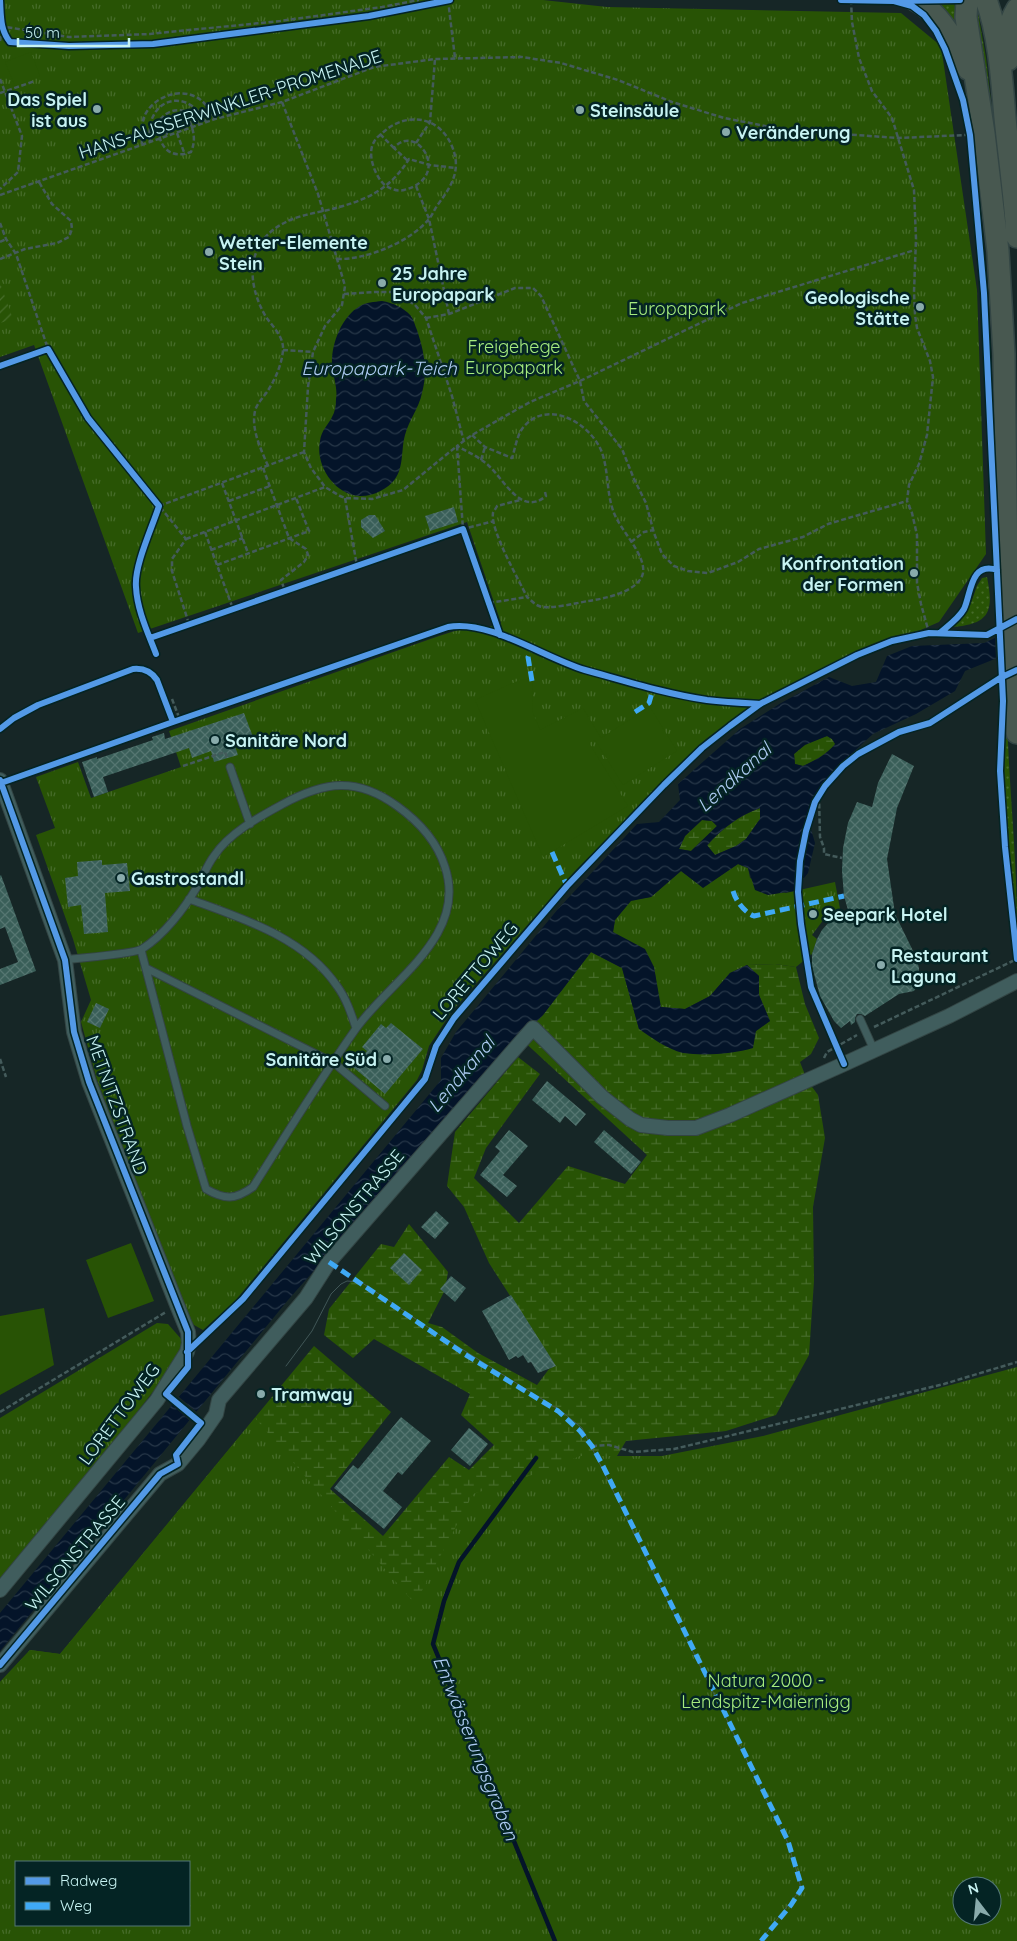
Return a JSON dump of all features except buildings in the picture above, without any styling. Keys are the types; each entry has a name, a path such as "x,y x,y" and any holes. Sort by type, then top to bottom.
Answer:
{"main road":[{"path":"967,0 966,17 998,251 1004,354 1007,566 1017,733"},
{"path":"986,0 993,28 1002,84 1017,237"},
{"path":"912,2 937,17 959,50 976,87"},
{"path":"1016,227 1016,153 1008,39 1011,19 1017,9"}],"street":[{"name":"METNITZSTRAND","path":"0,780 65,960 74,1032 89,1082 188,1332 187,1352"},
{"path":"826,1072 949,1016 1017,982"},
{"name":"WILSONSTRASSE","path":"0,1665 160,1474 178,1464 216,1414 219,1400 306,1298 329,1262 533,1028 602,1098 641,1125 668,1128 696,1128 730,1115 826,1072"},
{"name":"LORETTOWEG","path":"0,1590 158,1400 187,1352"}],"lane":[{"path":"230,766 250,824"},
{"path":"65,960 141,950 164,930 189,899 213,856 224,844 250,824 285,803 318,789 342,784 361,787 382,795 417,822 431,839 442,859 448,876 449,900 444,922 431,944 356,1028 253,1188 242,1195 231,1198 217,1195 206,1189 141,950"},
{"path":"189,899 276,934 307,955 336,984 356,1028"},
{"path":"146,968 334,1063 385,1106"},
{"path":"860,1019 874,1050"}],"path":[{"path":"439,2 449,0 455,58"},
{"path":"860,1 849,0 859,58 872,91 892,118 914,190 915,315 934,377 927,435 919,464 909,485 907,501 912,513 916,534 916,571 919,594 932,633 920,635"},
{"path":"885,1 912,2"},
{"path":"894,1 912,2"},
{"path":"1,26 69,37 150,34 280,21 420,3"},
{"path":"239,33 369,16 420,3"},
{"path":"0,41 1,18"},
{"path":"1,26 10,42"},
{"path":"416,143 430,122 435,59"},
{"path":"0,79 22,136 18,172 0,189"},
{"path":"0,93 35,80"},
{"path":"142,144 142,125 145,115 153,103 167,95 182,94 193,96 204,103 215,118"},
{"path":"167,95 169,102"},
{"path":"190,103 193,96"},
{"path":"150,142 149,131 152,117 169,102 190,103 199,110 206,122"},
{"path":"182,109 184,102"},
{"path":"282,102 311,174 345,286 342,305 326,326 313,352 308,387 304,452 311,468 325,487 345,498 372,499 403,490 472,435 530,402 580,381 742,304 915,250"},
{"path":"167,135 166,127 170,120 177,117 189,120 195,143 191,152 185,155 179,156 170,153 159,138 159,121 170,111 182,109 194,114 198,124"},
{"path":"156,112 162,117"},
{"path":"189,120 194,114"},
{"path":"145,115 152,117"},
{"path":"337,258 351,259 376,252 402,240 429,219 452,186 456,168 451,145 438,126 430,122 403,121 391,126 373,142 371,153 379,178 387,187 399,191 416,186 423,181 430,165 428,155 420,145 410,140 399,143 394,148"},
{"path":"158,126 166,127"},
{"path":"968,126 971,145"},
{"path":"176,132 185,155"},
{"path":"380,134 408,161"},
{"path":"268,466 256,435 255,411 277,374 283,343 266,316 258,298 252,275 254,255 268,235 283,223 296,217 343,206 387,187 395,179 408,159 430,165 456,168"},
{"path":"0,259 25,249 57,243 69,237 72,229 70,221 52,204 39,182"},
{"path":"416,186 429,219 450,314"},
{"path":"0,223 6,239 16,254 48,349 88,418 186,539"},
{"path":"0,242 6,239"},
{"path":"426,318 450,314 515,288 532,288 541,296 580,381 584,401 622,449 646,503 662,554 674,566 688,571 708,573 738,562 759,549 803,537 828,524 907,501"},
{"path":"344,294 395,292 415,305 426,318 452,396 464,442"},
{"path":"0,366 48,349"},
{"path":"283,350 313,352"},
{"path":"472,435 485,447 512,458 522,430 535,417 555,414 569,417 587,430 601,450 614,514 642,561 643,574 638,582 625,591 600,600 544,608 534,603 528,597 498,538 493,513 497,506 520,500 530,502 542,500 546,496 545,492"},
{"path":"457,446 481,460 499,476 520,500"},
{"path":"457,446 464,529 489,603 497,634 508,638"},
{"path":"481,460 485,447"},
{"path":"159,506 304,452"},
{"path":"263,468 289,538 306,549 308,555 304,562 281,580 284,591"},
{"path":"222,483 248,553"},
{"path":"229,501 270,486"},
{"path":"189,624 172,571 172,559 186,539 325,487"},
{"path":"217,565 309,531 296,498"},
{"path":"345,498 358,566"},
{"path":"156,654 139,607 136,575 159,506"},
{"path":"150,638 464,529 494,521"},
{"path":"631,542 644,532 653,530"},
{"path":"205,532 234,609"},
{"path":"211,550 243,538"},
{"path":"489,603 528,597"},
{"path":"0,729 14,718 38,705 132,669 140,668 153,675 157,680 173,722"},
{"path":"172,699 180,720"},
{"path":"164,725 189,716"},
{"path":"183,766 225,752 230,766"},
{"path":"811,817 821,794"},
{"path":"821,794 820,837 824,854 842,858"},
{"path":"826,1072 824,1058 827,1052 836,1046 1017,959 1016,950"},
{"path":"832,1038 844,1064"},
{"path":"0,1059 6,1077"},
{"path":"0,1412 177,1305"},
{"path":"592,1446 610,1445 633,1452 684,1447 944,1384 1017,1362"}],"green space":[{"name":"Europapark","path":"0,0 543,0 607,7 901,13 941,46 977,290 986,554 939,622 760,700 706,739 574,872 452,1011 429,1046 417,1080 235,1301 203,1330 194,1325 188,1315 97,1080 81,1022 91,1000 73,939 36,835 55,828 36,777 78,762 91,798 181,767 169,731 439,636 458,630 479,630 501,623 467,522 138,633 34,345 0,357"},
{"path":"954,1 961,41 932,3"},
{"path":"976,1 986,58 1003,207 971,2"},
{"path":"31,52 40,76 15,86 5,62"},
{"path":"0,283 13,319 0,323"},
{"path":"987,577 990,599 986,614 975,623 953,627 969,608 982,578"},
{"path":"522,679 532,681 533,713 540,730 583,708 601,738 650,707 677,751 623,785 595,740 589,743 628,806 543,857 475,700"},
{"path":"1007,709 1017,925 1005,817 1004,736"},
{"path":"827,736 836,744 832,748 803,766 795,764 794,754 805,744"},
{"path":"760,808 760,819 746,839 736,846 715,855 707,846 731,823"},
{"path":"702,820 712,821 717,826 691,851 679,849 685,836"},
{"path":"738,864 748,868 750,878 786,893 835,882 841,914 836,917 832,913 824,919 812,935 817,939 812,954 796,967 775,964 747,965 730,973 710,996 685,1009 660,1007 654,967 613,932 615,920 631,900 651,897 681,871 703,887"},
{"path":"591,952 622,968 639,1029 756,1031 770,1021 759,995 759,976 747,965 775,964 796,967 805,1004 819,1038 811,1054 800,1062 807,1080 818,1095 825,1138 813,1207 814,1281 809,1355 776,1415 726,1431 626,1441 617,1456 581,1941 0,1941 0,1682 30,1650 60,1654 314,1346 391,1412 330,1489 383,1536 449,1457 469,1470 494,1445 461,1415 470,1394 374,1339 353,1358 324,1335 329,1309 381,1244 394,1247 409,1224 448,1272 445,1290 428,1323 442,1327 478,1353 537,1385 549,1369 555,1366 489,1263 464,1207 447,1186 455,1132 518,1057 540,1074 486,1148 474,1178 519,1223 568,1166 625,1184 647,1155 520,1038 543,1015"},
{"path":"131,1243 154,1301 108,1318 86,1260"},
{"path":"44,1308 54,1365 0,1395 0,1316"},
{"path":"157,1323 168,1324 182,1340 183,1353 124,1429 0,1580 0,1418"},
{"name":"Natura 2000 - Lendspitz-Maiernigg","path":"1017,1367 1017,1941 0,1941 0,1682 30,1650 60,1654 255,1418 415,1604 473,1494 547,1470 580,1456 662,1456 763,1436"}],"water":[{"name":"Europapark-Teich","path":"382,301 401,308 413,319 423,353 425,377 419,404 405,435 398,474 392,483 384,489 374,494 359,496 342,490 328,477 320,459 320,441 335,408 336,391 332,357 338,332 347,317 360,306"},
{"name":"Lendkanal","path":"1017,628 1017,650 965,671 955,691 916,714 873,734 838,766 815,794 807,815 815,843 808,873 794,891 768,895 755,890 748,868 738,864 703,888 681,871 651,897 631,901 615,920 613,932 645,949 654,967 661,1007 685,1009 710,996 730,973 747,965 759,976 759,995 770,1021 756,1031 753,1048 728,1053 691,1054 671,1049 660,1043 639,1029 622,968 591,952 543,1015 520,1038 288,1300 0,1651 0,1613 441,1080 441,1058 456,1032 558,909 637,824 659,822 680,800 678,784 740,729 781,703 829,677 852,686 876,682 887,656 912,646 984,643","holes":["827,736 835,744 828,751 803,766 795,764 794,754 805,745","760,808 760,819 746,839 736,846 715,855 707,845 731,823 745,814","702,820 712,821 717,826 691,851 679,849 685,836"]}],"pier":[{"path":"1017,626 1017,653 996,661 995,636"},
{"path":"178,1396 198,1413 191,1422 171,1404"}],"waterway":[{"name":"Entwässerungsgraben","path":"536,1458 459,1562 444,1601 433,1644 555,1941"}],"tram line":[{"path":"286,1366 312,1331 331,1294 347,1281 361,1282 441,1336 561,1411 582,1428 787,1841 801,1889 760,1941"}],"marked path":[{"path":"532,649 528,657 532,681"},
{"path":"635,712 649,703 653,689"},
{"path":"552,852 567,886"},
{"path":"733,891 741,906 754,916 844,896"},
{"path":"329,1262 466,1355 558,1411 580,1431 592,1446 788,1841 802,1888 791,1905 761,1941"}],"cycle path":[{"path":"0,0 3,28 10,42 69,46 153,44 369,16 450,0"},
{"path":"841,0 960,0"},
{"path":"894,1 912,6 924,15 936,31 945,49 963,100 970,135 984,293 1003,701 1000,771 1005,847 1017,959"},
{"path":"0,366 48,349 88,418 159,506 136,578 137,596 141,613 156,654"},
{"path":"150,638 463,529 500,635"},
{"path":"941,632 964,609 973,581 981,570 997,570"},
{"path":"187,1352 243,1299 425,1079 436,1046 454,1018 567,886 702,748 760,704 857,655 892,641 929,633 987,635 1017,619"},
{"path":"1,783 448,627 464,626 499,634 585,670 661,691 707,700 760,704"},
{"path":"0,729 14,718 38,705 133,669 149,672 155,677 173,722"},
{"path":"844,1064 811,987 801,924 798,892 800,861 806,831 815,802 825,786 843,766 858,754 899,732 930,723 1000,678 1017,670"},
{"path":"0,780 65,960 74,1032 89,1082 188,1332 188,1367 166,1394 201,1423 176,1455 178,1464 160,1474 0,1665"}],"place":[{"name":"Das Spiel ist aus","path":"97,109"},
{"name":"Steinsäule","path":"580,110"},
{"name":"Veränderung","path":"726,132"},
{"name":"Wetter-Elemente Stein","path":"209,252"},
{"name":"25 Jahre Europapark","path":"382,283"},
{"name":"Geologische Stätte","path":"920,307"},
{"name":"Konfrontation der Formen","path":"914,573"},
{"name":"Sanitäre Nord","path":"215,740"},
{"name":"Gastrostandl","path":"121,878"},
{"name":"Seepark Hotel","path":"813,914"},
{"name":"Restaurant Laguna","path":"881,965"},
{"name":"Sanitäre Süd","path":"387,1059"},
{"name":"Tramway","path":"261,1394"}],"park label":[{"name":"Freigehege Europapark","path":"514,356"}]}
